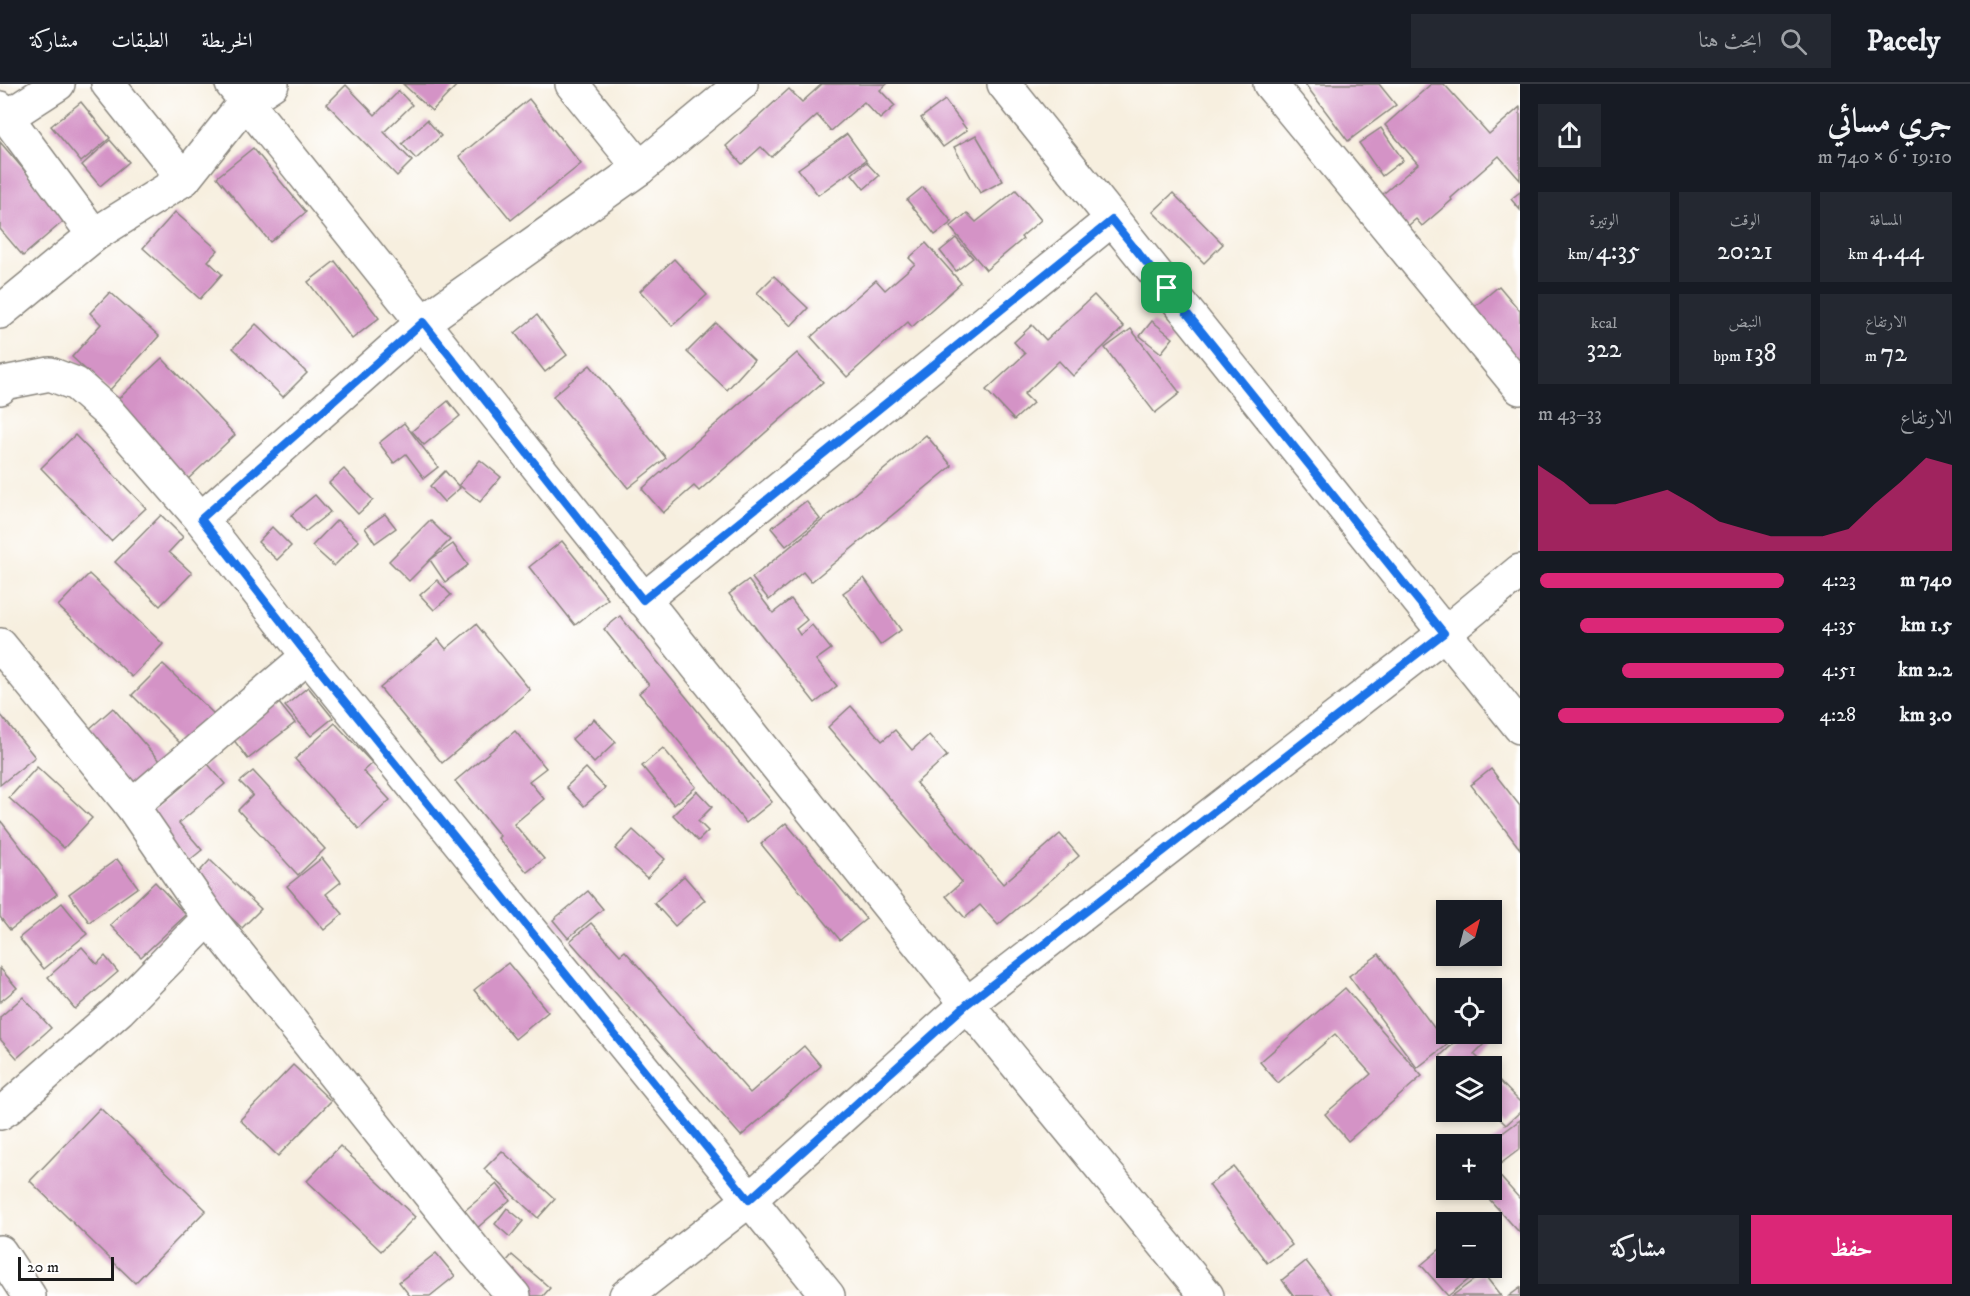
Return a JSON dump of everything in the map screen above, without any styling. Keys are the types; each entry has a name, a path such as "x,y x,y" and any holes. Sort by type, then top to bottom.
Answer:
{"street":[{"path":"58,84 4,112 94,235"},
{"path":"108,84 184,178"},
{"path":"572,84 640,168"},
{"path":"1004,84 1520,727"},
{"path":"1270,84 1520,388"},
{"path":"201,519 423,322 640,168 739,85"},
{"path":"0,312 94,235 184,178 250,90 423,322 643,600 967,1004 1207,1296"},
{"path":"643,600 1112,220"},
{"path":"1,381 50,374 76,384 108,412 201,519 308,656 828,1296"},
{"path":"626,1296 749,1200 967,1004 1444,633 1520,570"},
{"path":"0,645 132,806 209,918 467,1242 514,1296"},
{"path":"132,806 308,656"},
{"path":"0,1113 119,1010 209,918"},
{"path":"0,1252 29,1296"}],"building":[{"path":"403,84 458,84 432,111"},
{"path":"822,84 887,84 880,90 895,106 880,119 864,102 831,131 817,115 771,157 761,147 742,164 726,146 789,89 802,102"},
{"path":"1305,84 1379,84 1396,105 1348,141"},
{"path":"1431,84 1444,84 1489,134 1520,107 1520,180 1499,156 1422,226 1416,219 1402,231 1376,200 1418,164 1385,125"},
{"path":"346,85 375,115 399,91 412,105 384,132 412,161 397,176 327,104"},
{"path":"529,99 581,164 511,220 459,156"},
{"path":"945,100 967,130 943,147 921,118"},
{"path":"81,102 110,138 81,162 51,126"},
{"path":"427,120 441,136 416,159 402,144"},
{"path":"1381,128 1403,160 1382,176 1359,143"},
{"path":"847,134 866,160 818,195 798,169"},
{"path":"976,135 1003,181 980,193 954,147"},
{"path":"110,140 129,162 100,186 82,165"},
{"path":"0,142 66,219 23,256 0,229"},
{"path":"253,148 306,212 270,242 217,177"},
{"path":"866,162 879,176 864,189 852,174"},
{"path":"923,187 952,222 935,235 907,200"},
{"path":"1016,190 1041,220 1021,237 1023,239 986,270 950,227 967,213 976,222"},
{"path":"1520,192 1520,210 1511,199"},
{"path":"1173,193 1223,244 1204,263 1153,212"},
{"path":"175,212 218,250 208,261 222,274 200,299 143,248"},
{"path":"956,238 973,258 956,271 940,251"},
{"path":"926,243 961,283 912,327 908,322 847,377 811,337 876,280 885,290 915,264 909,258"},
{"path":"674,259 707,295 672,326 640,291"},
{"path":"335,261 379,318 352,339 308,282"},
{"path":"774,276 808,308 791,326 757,293"},
{"path":"1499,286 1520,311 1520,365 1473,308"},
{"path":"110,292 159,336 109,391 72,357 101,324 90,313"},
{"path":"1094,295 1124,327 1073,376 1059,361 1024,394 1033,403 1014,420 986,390 1025,354 1014,342 1032,325 1046,340"},
{"path":"537,315 567,355 545,372 515,333"},
{"path":"1152,321 1173,338 1161,353 1140,336"},
{"path":"716,323 754,360 727,390 687,352"},
{"path":"256,324 307,373 283,397 233,348"},
{"path":"1131,329 1180,393 1155,413 1105,348"},
{"path":"797,353 823,382 699,491 694,486 663,513 642,489"},
{"path":"162,358 235,435 187,480 114,403"},
{"path":"590,365 666,458 628,488 553,396"},
{"path":"448,401 460,416 424,445 412,431"},
{"path":"404,423 438,467 424,478 406,454 394,463 379,443"},
{"path":"75,435 146,508 111,541 41,468"},
{"path":"926,435 952,466 811,582 803,572 769,600 752,578"},
{"path":"480,460 501,477 480,502 459,485"},
{"path":"344,469 373,500 358,514 329,483"},
{"path":"445,471 460,488 444,502 430,486"},
{"path":"315,495 330,512 305,532 291,515"},
{"path":"806,501 820,519 786,546 771,528"},
{"path":"385,514 396,528 375,543 365,528"},
{"path":"161,515 183,537 169,552 192,573 160,606 115,562"},
{"path":"337,520 359,541 334,566 312,546"},
{"path":"430,520 450,540 409,581 389,561"},
{"path":"272,527 291,546 277,560 258,542"},
{"path":"562,541 608,599 575,625 529,567"},
{"path":"453,544 468,565 445,582 430,560"},
{"path":"89,574 163,644 132,677 58,606"},
{"path":"864,578 901,630 880,645 843,593"},
{"path":"437,580 451,595 434,610 420,595"},
{"path":"748,580 773,613 791,599 807,620 796,629 800,635 812,625 831,649 816,660 837,686 815,703 729,594"},
{"path":"620,616 772,802 746,823 639,693 649,685 604,629"},
{"path":"476,624 530,690 442,763 380,688 438,639 446,649"},
{"path":"163,664 217,717 185,748 132,695"},
{"path":"308,687 333,718 311,736 285,706"},
{"path":"279,703 295,723 248,759 233,739"},
{"path":"851,706 882,741 895,730 912,750 929,735 947,756 916,783 1003,884 1060,834 1079,856 998,925 980,905 965,918 946,896 962,882 828,727"},
{"path":"113,708 161,763 127,792 80,737"},
{"path":"0,714 35,757 0,785"},
{"path":"594,719 616,742 594,763 572,739"},
{"path":"335,723 372,763 363,771 390,800 359,829 295,759"},
{"path":"515,731 546,768 529,781 544,799 514,824 544,859 527,872 455,781"},
{"path":"663,748 696,787 674,805 642,766"},
{"path":"208,764 225,784 179,823 202,850 186,863 146,817"},
{"path":"37,767 92,818 64,848 9,798"},
{"path":"586,768 605,788 584,806 566,787"},
{"path":"1491,769 1520,806 1520,849 1471,785"},
{"path":"253,771 325,849 298,875 238,810 253,795 240,782"},
{"path":"697,791 712,807 698,821 708,831 698,841 673,815"},
{"path":"0,820 57,894 10,930 0,917"},
{"path":"786,823 866,919 840,940 761,844"},
{"path":"633,830 665,859 647,878 615,849"},
{"path":"322,858 341,882 326,894 343,914 324,930 287,886"},
{"path":"117,859 138,887 89,922 69,894"},
{"path":"210,860 261,909 242,928 192,880"},
{"path":"684,876 705,900 675,926 654,903"},
{"path":"155,882 186,915 141,957 110,925"},
{"path":"588,891 603,909 568,938 553,920"},
{"path":"62,903 87,934 44,969 19,938"},
{"path":"591,923 620,955 625,951 750,1093 804,1046 821,1066 741,1136 570,941"},
{"path":"82,947 97,964 105,956 118,972 75,1009 48,977"},
{"path":"1379,954 1436,1030 1436,1044 1447,1045 1417,1068 1349,976"},
{"path":"508,963 548,1012 515,1039 474,990"},
{"path":"0,968 17,988 0,1002"},
{"path":"1345,988 1422,1076 1348,1141 1325,1114 1371,1074 1335,1034 1278,1083 1260,1062"},
{"path":"23,997 51,1028 17,1058 0,1039 0,1017"},
{"path":"1453,1044 1484,1044 1474,1054 1476,1056 1440,1056"},
{"path":"293,1065 331,1101 278,1156 240,1120"},
{"path":"1502,1083 1520,1102 1520,1112 1506,1125 1502,1121"},
{"path":"100,1108 206,1210 135,1283 30,1181"},
{"path":"1520,1120 1520,1149 1502,1163 1502,1134"},
{"path":"340,1146 415,1217 381,1251 307,1181"},
{"path":"502,1151 555,1199 538,1218 484,1169"},
{"path":"1234,1167 1292,1245 1267,1263 1209,1185"},
{"path":"1502,1179 1520,1199 1519,1232 1490,1200 1502,1200"},
{"path":"497,1184 510,1200 477,1228 463,1212"},
{"path":"507,1208 523,1221 510,1237 495,1224"},
{"path":"1436,1252 1436,1278 1470,1278 1448,1296 1421,1265"},
{"path":"436,1253 455,1276 430,1296 410,1296 399,1282"},
{"path":"512,1255 550,1288 543,1296 529,1296 500,1269"},
{"path":"1306,1261 1333,1296 1294,1296 1282,1280"},
{"path":"1476,1278 1487,1278 1501,1296 1452,1296"},
{"path":"1520,1288 1520,1296 1509,1296"}],"route":[{"path":"1112,220 1167,288 1444,633 967,1004 749,1200 308,656 201,519 423,322 643,600 1112,220"}]}
